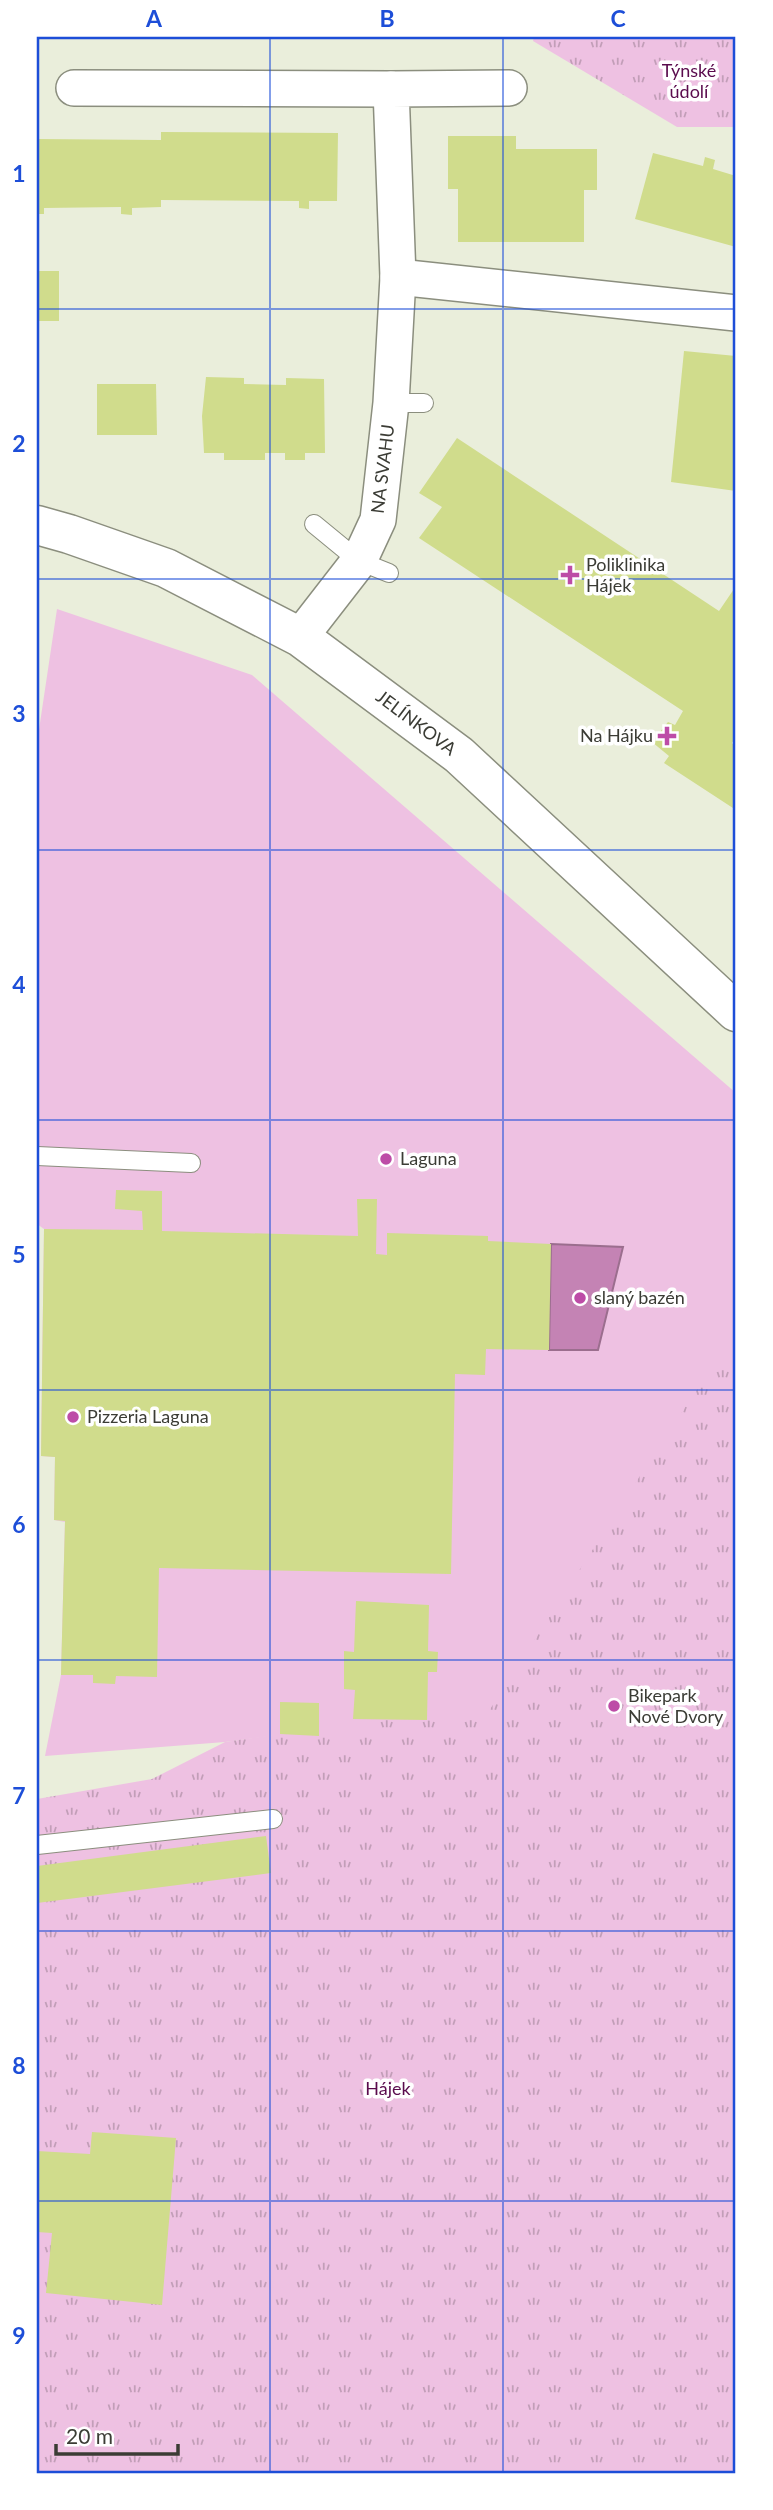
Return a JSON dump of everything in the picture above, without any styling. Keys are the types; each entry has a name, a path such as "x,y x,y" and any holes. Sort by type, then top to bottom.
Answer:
{"street":[{"path":"74,88 509,88"},
{"name":"NA SVAHU","path":"300,638 374,567 378,520 408,403 398,277 391,89"},
{"path":"398,277 736,313"},
{"name":"JELÍNKOVA","path":"37,525 166,568 300,638 458,755 732,1000"}],"lane":[{"path":"314,524 374,567"},
{"path":"37,1156 191,1163"},
{"path":"37,1845 273,1819"}],"green space":[{"name":"Týnské údolí","path":"534,37 736,37 736,127 677,127 533,41"},
{"name":"Laguna","path":"57,609 252,675 736,1093 736,1646 711,1781 278,1735 225,1742 45,1756 61,1675 65,1522 54,1520 55,1457 41,1456 44,1229 37,1224 37,743"},
{"name":"Hájek","path":"736,1332 736,2473 37,2473 37,1799 152,1779 225,1742 280,1734 354,1737 353,1719 455,1721 487,1714 665,1437"}],"shaded area":[{"name":"slaný bazén","path":"551,1244 623,1247 598,1350 549,1350"}],"building":[{"path":"161,132 338,133 337,201 309,201 309,209 299,208 299,201 161,200 161,207 132,208 132,215 121,214 121,207 44,208 44,214 37,214 37,139 161,140"},
{"path":"448,136 516,136 516,149 597,149 597,190 584,190 584,242 458,242 458,189 448,189"},
{"path":"653,153 703,166 705,157 715,160 713,169 736,176 736,247 635,219"},
{"path":"37,271 59,271 59,321 37,321"},
{"path":"684,351 736,356 736,491 671,482"},
{"path":"206,377 244,378 244,384 286,385 286,378 324,379 325,453 305,453 305,460 285,460 285,453 265,453 265,460 224,460 224,453 204,453 202,416"},
{"path":"97,384 156,384 157,435 97,435"},
{"name":"Poliklinika Hájek","path":"457,438 719,611 736,586 736,737 732,743 736,747 736,810 664,763 669,756 652,742 668,722 675,725 683,711 419,538 442,507 419,493"},
{"name":"Laguna","path":"116,1190 162,1191 162,1231 358,1236 357,1199 377,1199 376,1254 387,1255 387,1233 488,1236 488,1241 551,1244 549,1350 486,1349 485,1375 455,1374 451,1574 159,1568 157,1677 116,1676 115,1684 93,1683 93,1675 61,1675 65,1521 54,1520 55,1457 41,1456 44,1229 143,1230 142,1211 115,1209"},
{"path":"356,1601 429,1605 428,1651 438,1652 437,1672 428,1672 427,1720 353,1719 355,1690 344,1689 344,1651 354,1652"},
{"path":"280,1702 319,1703 319,1736 280,1734"},
{"path":"266,1836 271,1873 37,1903 37,1866"},
{"path":"92,2132 176,2138 162,2305 46,2293 52,2233 37,2232 37,2151 90,2154"}],"place":[{"name":"Poliklinika Hájek","path":"570,575"},
{"name":"Na Hájku","path":"667,736"},
{"name":"Laguna","path":"386,1159"},
{"name":"slaný bazén","path":"580,1298"},
{"name":"Pizzeria Laguna","path":"73,1417"},
{"name":"Bikepark Nové Dvory","path":"614,1706"}]}
